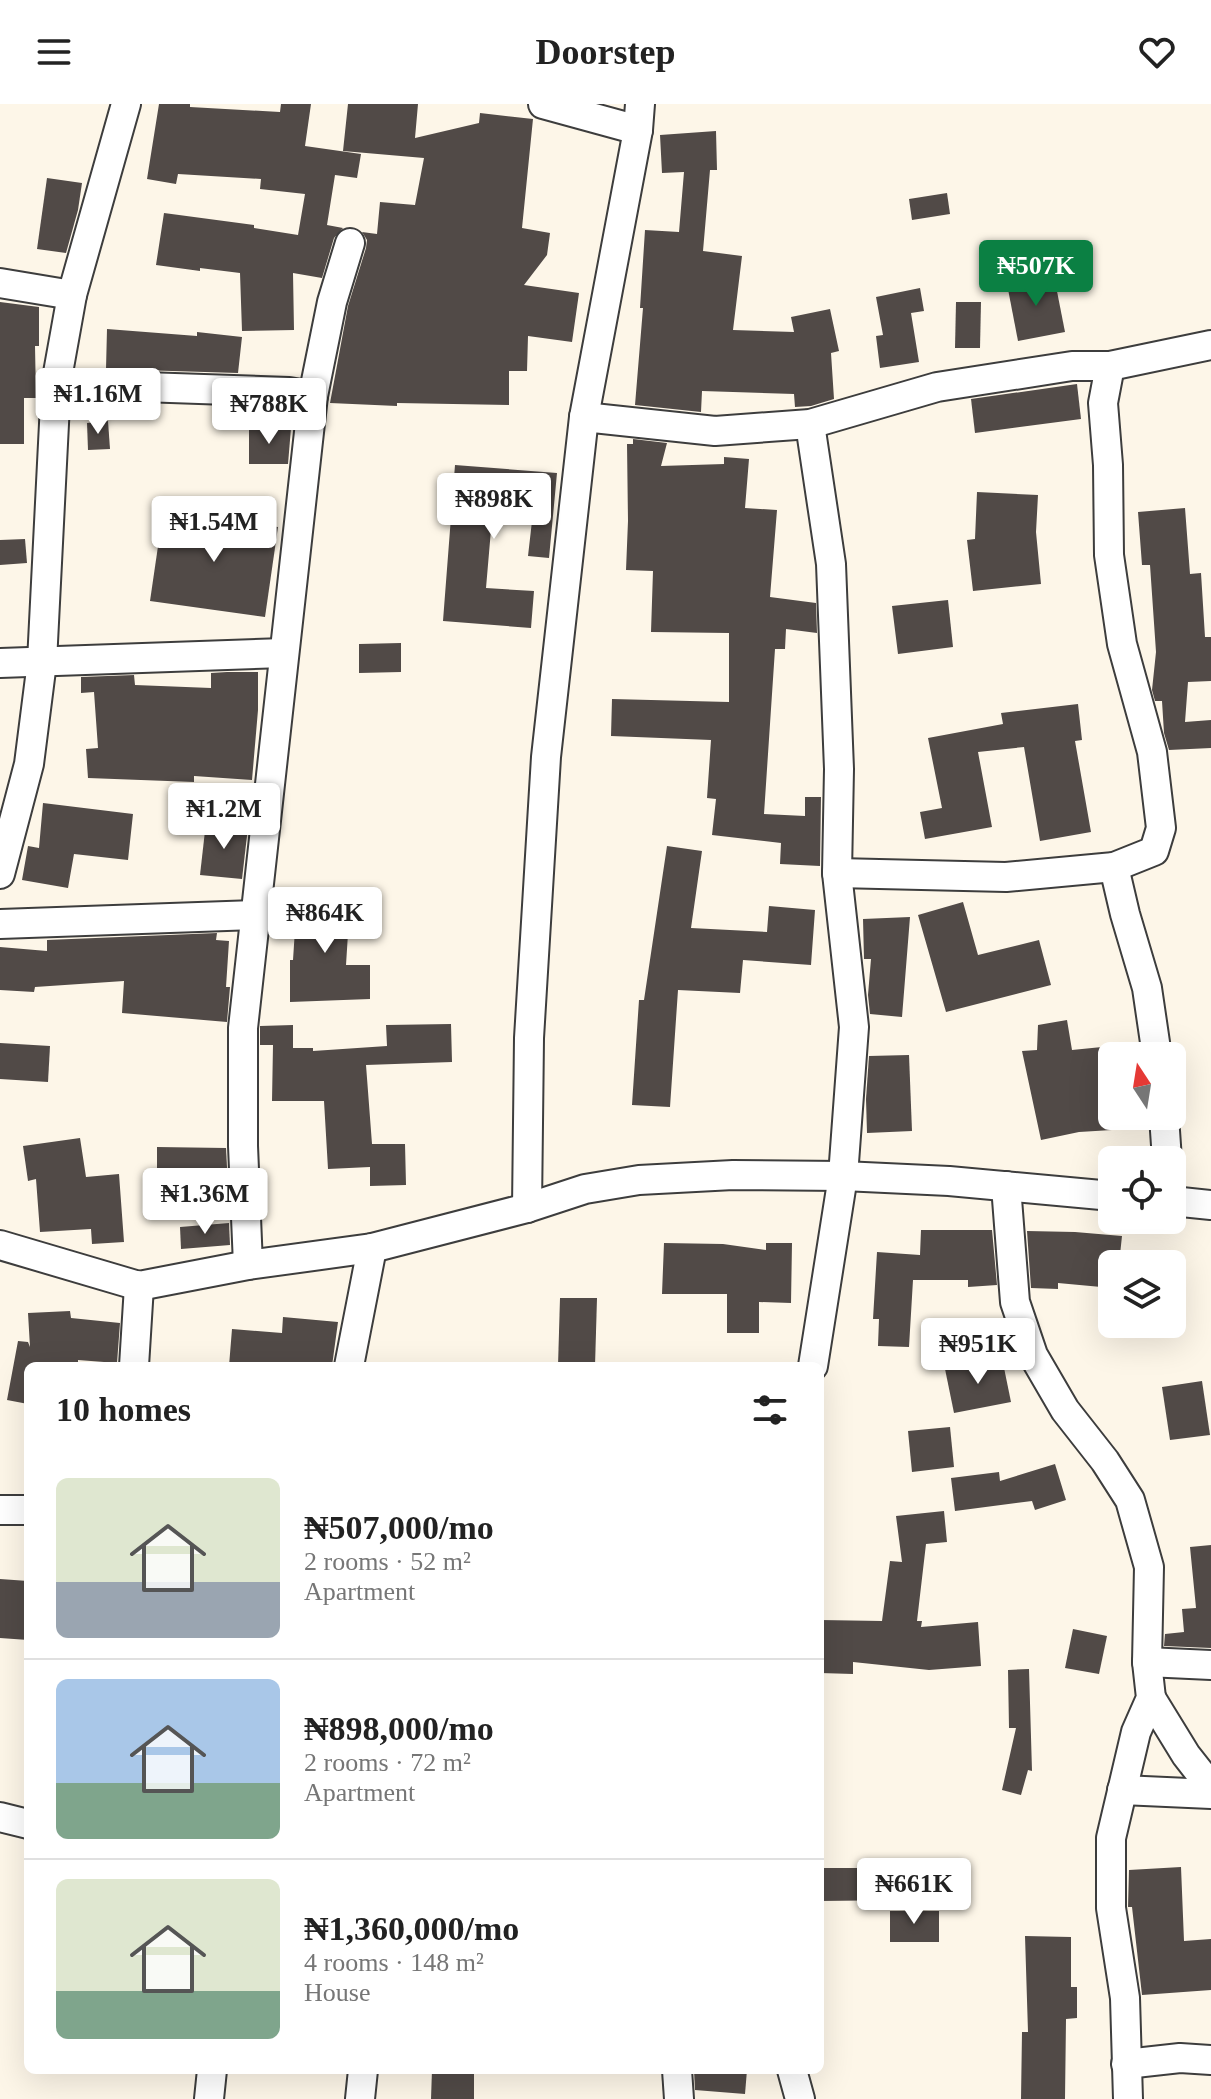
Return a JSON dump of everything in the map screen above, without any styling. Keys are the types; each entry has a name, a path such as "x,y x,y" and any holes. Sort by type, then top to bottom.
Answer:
{"street":[{"path":"0,874 29,764 42,662 56,384 72,295 126,104"},
{"path":"527,1208 529,1038 546,757 584,417 639,117 543,104"},
{"path":"248,1265 243,1146 243,1028 313,396 332,302 350,243"},
{"path":"0,283 72,295"},
{"path":"584,417 715,431 810,424 937,387 1072,366 1110,366 1211,345"},
{"path":"837,873 1006,877 1114,867 1154,851 1161,828 1152,752 1122,644 1109,555 1108,465 1103,403 1110,366"},
{"path":"56,384 276,391 313,396"},
{"path":"810,424 831,564 839,769 837,873 854,1027 843,1176 814,1362"},
{"path":"0,663 284,653"},
{"path":"1114,867 1147,988 1155,1042"},
{"path":"0,924 255,915"},
{"path":"0,1245 139,1286 248,1265 372,1248 527,1208 585,1189 639,1180 733,1175 843,1176 1098,1195"},
{"path":"1006,1186 1015,1302 1033,1355 1065,1410 1105,1461 1130,1500 1149,1567 1147,1662 1151,1698 1186,1755 1211,1787"},
{"path":"1186,1202 1211,1205"},
{"path":"350,1362 372,1248"},
{"path":"134,1362 139,1286"},
{"path":"0,1510 24,1510"},
{"path":"1147,1662 1211,1665"},
{"path":"1128,2099 1125,1998 1111,1908 1111,1838 1136,1732 1151,1698"},
{"path":"1122,1790 1211,1794"},
{"path":"0,1817 24,1823"},
{"path":"1126,2064 1180,2058 1211,2060"},
{"path":"209,2099 212,2074"},
{"path":"360,2099 363,2074"},
{"path":"677,2074 679,2099"},
{"path":"793,2074 800,2099"}],"building":[{"path":"159,104 280,112 281,104 311,104 305,146 361,154 357,178 335,175 327,225 343,228 334,238 322,278 293,273 294,330 242,331 240,273 156,265 164,213 254,225 254,228 298,235 305,194 260,189 261,179 178,174 176,184 147,179"},
{"path":"348,104 418,104 415,138 479,123 480,113 533,119 522,228 550,233 547,255 524,285 579,293 572,342 528,336 527,371 509,371 509,405 330,403 348,306 366,248 367,240 362,232 377,234 380,202 415,205 424,158 343,151"},
{"path":"716,131 717,170 710,170 703,251 742,256 733,330 794,332 791,317 830,309 839,351 831,353 834,399 795,407 794,394 702,391 701,412 635,405 643,308 640,308 645,230 679,232 684,172 662,173 660,135"},
{"path":"47,178 82,183 66,253 37,249"},
{"path":"947,193 950,214 912,220 909,199"},
{"path":"1054,276 1065,332 1018,341 1007,284"},
{"path":"920,288 924,311 911,313 919,362 880,368 876,336 883,335 876,297"},
{"path":"0,302 39,307 39,346 35,346 36,398 24,398 24,444 0,444"},
{"path":"956,302 981,302 980,348 955,348"},
{"path":"107,329 242,337 238,373 106,369"},
{"path":"1077,384 1081,419 975,433 971,399"},
{"path":"108,421 110,449 88,450 87,423"},
{"path":"249,427 291,428 288,464 249,464"},
{"path":"633,439 667,443 661,466 724,464 724,457 749,459 745,508 777,510 770,597 816,603 817,633 786,629 785,649 775,649 764,814 805,816 805,797 821,797 820,866 780,864 781,843 712,835 716,799 707,798 711,740 611,736 612,699 729,702 729,633 651,632 653,571 626,570 627,444 633,444"},
{"path":"455,465 557,473 549,558 528,556 532,521 492,518 486,588 534,591 531,628 443,621"},
{"path":"977,492 1038,495 1036,532 1041,584 973,591 967,540 975,539"},
{"path":"1185,508 1190,574 1201,573 1205,637 1211,637 1211,681 1188,682 1185,722 1211,720 1211,748 1169,750 1164,733 1162,701 1155,701 1152,690 1156,652 1150,565 1142,565 1138,512"},
{"path":"163,512 278,527 265,617 150,601"},
{"path":"25,539 27,563 0,565 0,540"},
{"path":"948,600 953,647 898,654 892,606"},
{"path":"401,643 401,672 359,673 359,644"},
{"path":"258,672 252,780 194,776 194,782 88,778 86,749 98,748 94,692 81,693 81,677 134,675 135,685 211,688 211,673"},
{"path":"1078,704 1082,740 1075,741 1091,832 1040,841 1024,747 978,752 992,827 925,839 920,812 942,808 928,738 1003,724 1001,713"},
{"path":"43,803 133,814 128,860 74,854 68,888 22,880 28,846 39,848"},
{"path":"206,822 248,827 242,879 200,875"},
{"path":"667,846 702,851 691,928 767,932 769,906 815,910 811,965 743,960 740,993 678,990 670,1107 632,1105 639,1000 644,1000"},
{"path":"297,899 350,902 346,965 370,965 370,999 290,1002 290,960 293,960"},
{"path":"963,902 978,955 1039,940 1051,985 946,1012 918,915"},
{"path":"910,917 902,1017 870,1014 871,959 864,959 863,919"},
{"path":"217,933 216,940 229,941 227,1022 122,1013 124,981 35,987 34,992 0,990 0,947 47,951 47,940"},
{"path":"1067,1020 1072,1050 1098,1047 1098,1130 1112,1130 1079,1132 1041,1140 1022,1051 1037,1050 1038,1025"},
{"path":"451,1024 452,1062 366,1065 372,1144 405,1144 406,1185 370,1186 370,1167 328,1169 324,1101 272,1101 273,1045 260,1045 260,1026 293,1025 293,1048 313,1048 313,1051 387,1046 386,1025"},
{"path":"0,1043 50,1046 48,1082 0,1079"},
{"path":"909,1055 912,1131 867,1133 869,1056"},
{"path":"80,1138 86,1177 119,1174 124,1242 92,1244 91,1229 40,1232 36,1179 28,1181 23,1146"},
{"path":"157,1147 226,1148 228,1186 157,1186"},
{"path":"229,1223 230,1245 181,1249 180,1227"},
{"path":"921,1230 992,1230 997,1285 968,1287 968,1280 913,1280 909,1347 878,1346 879,1319 873,1319 877,1252 920,1255"},
{"path":"1027,1231 1122,1236 1120,1250 1098,1250 1098,1287 1058,1283 1058,1289 1031,1288"},
{"path":"664,1243 723,1244 766,1250 766,1243 792,1243 791,1303 759,1302 759,1333 727,1333 727,1294 662,1294"},
{"path":"560,1298 597,1298 595,1362 558,1362"},
{"path":"70,1311 71,1318 120,1323 117,1362 24,1362 24,1403 7,1400 18,1341 28,1342 30,1347 28,1313"},
{"path":"283,1317 338,1322 333,1362 229,1362 232,1329 282,1333"},
{"path":"1002,1358 1011,1402 954,1413 945,1369"},
{"path":"1202,1381 1210,1435 1170,1440 1162,1387"},
{"path":"950,1427 954,1467 912,1472 908,1431"},
{"path":"1055,1464 1066,1500 1035,1510 1032,1501 955,1511 951,1478 999,1472 1000,1481"},
{"path":"944,1511 947,1542 926,1544 917,1621 922,1621 921,1627 978,1622 981,1666 929,1670 853,1662 853,1674 824,1673 824,1620 882,1621 890,1561 902,1562 896,1516"},
{"path":"1211,1545 1211,1648 1164,1646 1165,1634 1184,1632 1182,1609 1196,1608 1190,1547"},
{"path":"0,1579 24,1581 24,1640 0,1638"},
{"path":"1073,1629 1107,1636 1099,1674 1065,1668"},
{"path":"1029,1669 1032,1771 1028,1770 1021,1795 1002,1790 1016,1728 1009,1728 1008,1670"},
{"path":"1181,1867 1184,1941 1211,1939 1211,1990 1142,1995 1132,1907 1128,1907 1129,1870"},
{"path":"824,1868 908,1868 908,1900 824,1901"},
{"path":"890,1911 939,1911 939,1942 890,1942"},
{"path":"1025,1936 1071,1937 1071,1987 1077,1987 1077,2018 1066,2019 1065,2099 1021,2099 1022,2032 1028,2032"},
{"path":"432,2074 474,2074 474,2099 431,2099"},
{"path":"694,2074 747,2074 745,2094 695,2090"}]}
